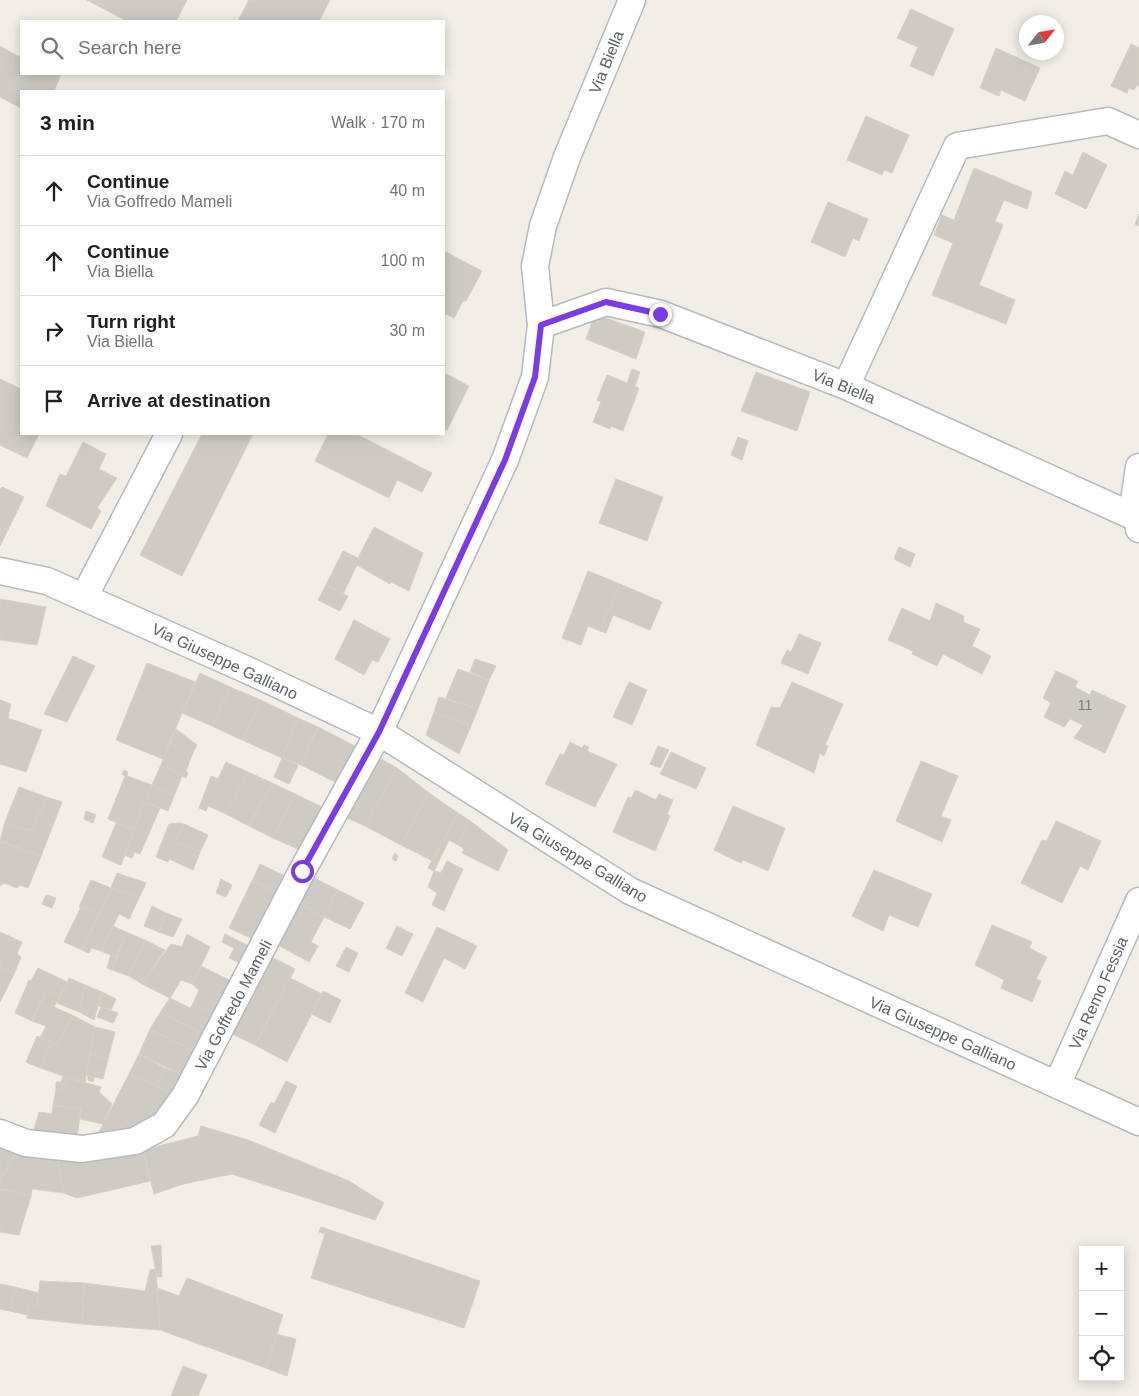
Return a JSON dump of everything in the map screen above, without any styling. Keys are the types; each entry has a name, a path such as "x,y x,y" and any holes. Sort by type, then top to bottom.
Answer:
{"street":[{"name":"Via Biella","path":"379,732 505,460 535,377 541,325 535,266 543,226 567,157 632,0"},
{"path":"846,386 957,146 1108,122 1139,135"},
{"name":"Via Biella","path":"541,325 606,302 660,314 846,386 1138,523"},
{"path":"84,597 168,435"},
{"path":"1138,523 1134,501 1139,467"},
{"name":"Via Giuseppe Galliano","path":"0,571 47,581 245,668 379,732 630,891 1139,1122"},
{"name":"Via Goffredo Mameli","path":"0,1133 26,1142 82,1149 135,1140 164,1125 185,1096 302,871 379,732"},
{"name":"Via Remo Fessia","path":"1057,1085 1139,901"}],"building":[{"path":"87,0 187,0 177,20 125,20"},
{"path":"249,0 330,0 320,20 239,20"},
{"path":"911,9 954,29 933,76 910,66 918,47 897,38"},
{"path":"1131,44 1139,48 1139,86 1137,85 1134,90 1129,88 1127,93 1111,86"},
{"path":"0,46 20,57 20,75 61,75 54,90 20,90 20,107 0,97"},
{"path":"996,48 1040,68 1025,101 1001,90 999,96 980,88"},
{"path":"866,116 909,135 892,173 884,170 882,175 847,160"},
{"path":"1083,152 1107,165 1086,209 1055,194 1065,171 1073,175"},
{"path":"974,168 1032,192 1027,209 1004,200 995,221 1003,225 979,285 1015,300 1006,324 932,295 953,243 934,235 942,215 954,220"},
{"path":"828,202 868,219 859,241 853,238 845,257 811,242"},
{"path":"1139,214 1139,226 1135,224"},
{"path":"445,252 482,271 466,301 463,301 454,318 445,314"},
{"path":"595,314 645,332 636,359 586,339"},
{"path":"632,369 640,372 635,386 639,388 623,431 611,426 610,429 593,422 601,402 597,400 607,375 627,383"},
{"path":"756,372 810,392 797,431 741,411"},
{"path":"445,374 469,386 447,430 445,429"},
{"path":"0,379 20,389 20,435 38,435 27,458 0,445"},
{"path":"201,435 252,435 182,576 140,555"},
{"path":"328,435 358,435 432,473 422,492 397,480 389,498 315,461"},
{"path":"738,437 748,441 742,460 731,455"},
{"path":"83,442 106,454 99,469 117,478 97,508 101,511 91,529 46,506 60,474 66,476"},
{"path":"616,479 663,497 647,541 599,523"},
{"path":"2,487 24,497 0,546 0,490"},
{"path":"374,527 423,553 409,591 391,582 390,584 357,565 343,594 326,585 343,551 358,558"},
{"path":"899,547 915,554 910,567 894,559"},
{"path":"588,571 620,584 600,631 588,626 581,645 562,638"},
{"path":"620,584 662,602 650,630 613,615 606,633 600,631"},
{"path":"326,585 348,596 340,611 318,600"},
{"path":"0,599 46,607 37,645 0,640"},
{"path":"936,603 964,616 963,622 980,629 972,646 991,656 982,674 943,654 937,666 912,654 913,651 888,640 902,608 930,621"},
{"path":"354,620 390,639 378,662 372,660 364,675 335,659"},
{"path":"799,634 821,643 808,674 781,663 787,650 791,652"},
{"path":"73,656 95,666 67,722 44,714"},
{"path":"475,659 496,666 489,680 470,672"},
{"path":"147,663 195,682 163,759 116,740"},
{"path":"458,669 489,680 478,709 446,698"},
{"path":"1056,671 1078,681 1075,687 1090,695 1092,690 1126,706 1105,753 1074,738 1083,725 1070,719 1064,727 1044,717 1051,703 1043,698"},
{"path":"200,673 230,687 212,726 182,713"},
{"path":"629,682 647,690 632,725 613,717"},
{"path":"792,682 843,704 825,745 828,746 824,756 820,753 814,773 756,745 771,707 780,708"},
{"path":"230,687 261,700 242,740 212,726"},
{"path":"439,697 478,709 471,726 434,712"},
{"path":"0,700 11,704 8,718 42,730 26,772 0,764"},
{"path":"261,700 298,718 282,758 242,740"},
{"path":"434,712 471,726 459,754 426,735"},
{"path":"298,718 318,727 301,765 282,758"},
{"path":"318,727 355,746 335,782 301,765"},
{"path":"176,729 197,745 192,755 170,743"},
{"path":"570,742 582,748 584,745 589,747 587,751 617,764 595,807 545,784 560,754 564,755"},
{"path":"170,743 192,755 186,771 188,773 186,778 161,765"},
{"path":"658,746 669,750 660,768 650,764"},
{"path":"671,752 706,768 696,789 660,774"},
{"path":"376,756 397,768 365,826 343,816"},
{"path":"282,758 298,765 289,784 274,777"},
{"path":"921,761 958,776 941,816 951,820 942,842 896,821"},
{"path":"226,762 248,772 226,814 208,806 206,811 199,808 211,776 218,779"},
{"path":"161,765 182,776 174,796 152,785"},
{"path":"397,768 429,793 401,845 365,826"},
{"path":"124,770 128,772 127,776 152,785 134,830 108,819 125,776 122,774"},
{"path":"248,772 272,783 249,826 226,814"},
{"path":"272,783 295,794 273,838 249,826"},
{"path":"152,785 174,796 168,811 145,802"},
{"path":"19,787 46,797 32,831 5,822"},
{"path":"635,790 656,800 659,794 673,800 667,814 670,816 655,851 613,832 628,797 632,798"},
{"path":"429,793 458,813 433,861 401,845"},
{"path":"295,794 322,807 300,850 273,838"},
{"path":"46,797 62,802 41,856 0,841 5,822 32,831"},
{"path":"145,802 160,808 140,854 126,850"},
{"path":"733,806 785,828 768,871 743,860 741,863 714,850"},
{"path":"86,811 96,815 93,823 84,819"},
{"path":"458,813 469,820 458,845 449,840 434,871 428,868"},
{"path":"469,820 508,850 498,871 462,853 464,849 458,845"},
{"path":"1056,821 1101,841 1088,870 1080,866 1062,903 1021,883 1042,840 1047,841"},
{"path":"116,823 134,830 121,865 102,857"},
{"path":"169,824 184,824 175,841 200,852 193,870 169,859 168,862 156,857"},
{"path":"184,824 208,835 200,852 175,841"},
{"path":"0,841 41,856 28,888 20,885 17,888 4,883 0,886"},
{"path":"126,850 134,853 132,858 124,855"},
{"path":"395,853 398,856 396,861 392,859"},
{"path":"447,861 463,869 444,911 432,905 437,893 428,887 434,871 441,873"},
{"path":"260,864 287,877 278,893 252,881"},
{"path":"874,870 932,894 918,927 889,915 883,931 852,916"},
{"path":"117,873 146,883 139,898 111,888"},
{"path":"310,876 338,890 324,917 298,902"},
{"path":"221,879 232,885 226,897 216,893"},
{"path":"91,880 111,888 100,914 79,907"},
{"path":"252,881 278,893 255,940 229,928"},
{"path":"111,888 139,898 129,919 119,914 101,951 91,948 89,953 82,950"},
{"path":"338,890 364,903 350,929 324,917"},
{"path":"46,895 56,898 52,908 42,904"},
{"path":"298,902 324,917 311,942 318,946 309,962 276,944"},
{"path":"152,906 166,913 159,932 144,926"},
{"path":"81,907 100,914 82,950 64,942"},
{"path":"166,913 182,919 173,937 159,932"},
{"path":"992,925 1032,942 1029,948 1047,957 1036,979 1041,981 1032,1002 1001,988 1004,980 975,965"},
{"path":"113,926 126,932 116,957 101,951"},
{"path":"397,926 413,934 402,956 386,948"},
{"path":"437,927 477,946 465,969 444,958 423,1002 405,993"},
{"path":"0,932 22,942 17,954 21,957 14,974 0,967"},
{"path":"126,932 145,940 129,976 112,970"},
{"path":"187,934 210,947 192,984 181,980 170,998 142,984 171,944 182,947"},
{"path":"225,934 251,947 242,964 229,958 234,948 222,942"},
{"path":"145,940 165,950 142,984 129,976"},
{"path":"346,947 358,953 349,972 336,966"},
{"path":"111,954 116,957 112,970 107,968"},
{"path":"268,955 295,969 255,1045 228,1032"},
{"path":"201,966 233,982 216,1013 193,1004 199,990 192,984"},
{"path":"0,967 14,974 0,1002"},
{"path":"38,968 67,982 60,996 46,990 32,1021 15,1013 29,980 31,981"},
{"path":"69,978 85,985 79,1012 57,1003"},
{"path":"290,978 322,994 287,1062 255,1045"},
{"path":"85,985 102,992 94,1020 79,1012"},
{"path":"46,990 60,996 54,1007 72,1015 58,1045 40,1038 46,1026 32,1021"},
{"path":"323,991 341,1000 330,1023 311,1014"},
{"path":"102,992 116,999 111,1010 99,1006"},
{"path":"170,998 190,1008 193,1004 216,1013 204,1034 160,1013"},
{"path":"101,1007 118,1013 113,1023 97,1017"},
{"path":"160,1013 204,1034 194,1051 150,1029"},
{"path":"72,1015 95,1027 85,1082 68,1078 61,1089 56,1090 56,1082 61,1082 63,1076 40,1068 51,1042 58,1045"},
{"path":"95,1027 115,1032 108,1059 90,1053"},
{"path":"150,1029 194,1051 181,1074 139,1054"},
{"path":"37,1036 51,1042 40,1068 26,1062"},
{"path":"90,1053 108,1059 103,1079 86,1075"},
{"path":"139,1054 165,1068 156,1086 129,1074"},
{"path":"165,1068 181,1074 172,1093 156,1086"},
{"path":"129,1074 172,1093 146,1124 122,1131 98,1134"},
{"path":"88,1076 94,1078 93,1082 88,1080"},
{"path":"68,1078 101,1087 99,1092 112,1104 103,1124 80,1119 81,1109 53,1105 56,1090 61,1089"},
{"path":"286,1081 297,1086 275,1133 259,1125 271,1102 274,1104"},
{"path":"53,1105 81,1109 77,1137 34,1130 39,1112 52,1114"},
{"path":"201,1126 248,1140 349,1181 384,1203 375,1220 232,1174 183,1184 154,1194 143,1150 198,1136"},
{"path":"0,1146 15,1153 0,1182"},
{"path":"143,1150 150,1181 77,1198 64,1193 57,1162"},
{"path":"15,1153 45,1160 57,1159 64,1193 32,1189 31,1196 0,1189 0,1182"},
{"path":"0,1189 31,1196 19,1235 0,1232"},
{"path":"321,1227 480,1281 464,1328 311,1278 325,1234 319,1232"},
{"path":"161,1245 162,1277 157,1277 151,1246"},
{"path":"156,1269 160,1330 82,1324 84,1283 145,1291 150,1270"},
{"path":"187,1278 283,1315 266,1368 160,1330 157,1288 179,1296"},
{"path":"40,1281 84,1283 82,1324 27,1318 29,1305 37,1307"},
{"path":"0,1284 15,1287 10,1311 0,1309"},
{"path":"15,1287 39,1293 37,1307 29,1305 27,1315 10,1311"},
{"path":"276,1334 296,1339 287,1376 266,1368"},
{"path":"183,1366 207,1375 198,1396 171,1396"}],"route":[{"path":"302,871 379,732 505,460 535,377 541,325 606,302 660,314"}]}
